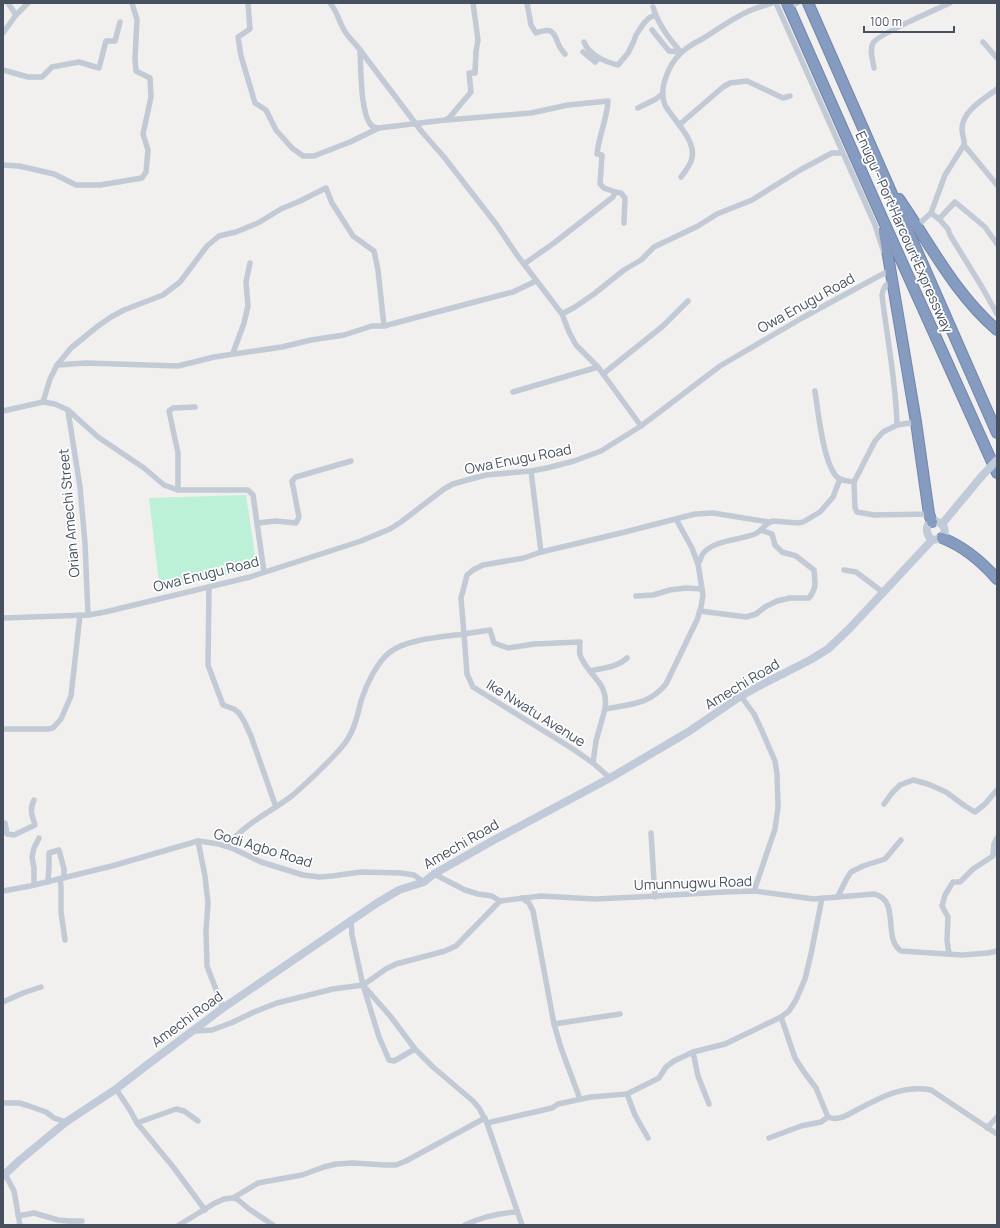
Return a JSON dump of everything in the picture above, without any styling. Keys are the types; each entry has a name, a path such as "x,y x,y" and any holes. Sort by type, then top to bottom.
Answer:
{"highway":[{"name":"Enugu - Port Harcourt Expressway","path":"808,3 885,180"},
{"name":"Enugu - Port Harcourt Expressway","path":"791,4 883,220 997,473"},
{"path":"885,180 953,281 977,312 995,326"},
{"path":"885,180 997,433"},
{"path":"883,220 891,275 934,520"},
{"path":"937,539 960,546 990,571 997,579"}],"main road":[{"path":"934,520 945,529 944,536 937,539 926,532 928,525 981,477 997,460"},
{"name":"Amechi Road","path":"4,1175 46,1137 66,1122 116,1089 147,1064 223,1008 377,903 399,890 424,882 434,874 492,841 610,778 688,732 741,696 810,660 831,646 937,539"}],"street":[{"path":"8,3 16,15"},
{"path":"3,33 16,15 28,3"},
{"path":"3,165 19,166 54,174 76,186 100,185 142,178 146,172 148,150 143,134 151,97 150,78 136,71 135,59 137,20 132,3"},
{"path":"248,3 250,29 238,38 241,56 255,103 266,110 276,130 292,148 303,156 314,156 350,142 379,128 445,120 531,113 568,105 608,101 608,111 602,129 597,154 602,154 600,184 614,194"},
{"path":"330,3 338,15 343,30 491,217 536,281 562,314 569,332 576,344 598,367 641,426"},
{"path":"445,120 452,115 470,92 469,73 475,73 478,40 473,3"},
{"path":"527,3 531,25 536,33 550,31 554,34 560,49 565,54"},
{"path":"682,177 691,161 692,147 666,105 662,94 668,72 681,52 748,12 772,3"},
{"path":"776,3 875,225 891,275 882,289 882,295 894,384 897,425"},
{"path":"874,68 871,54 874,40 950,3"},
{"path":"653,6 655,15 669,40 681,52"},
{"path":"584,42 587,48 599,58 609,63 618,65 628,52 636,35 644,23 655,15"},
{"path":"3,70 28,77 42,76 52,67 79,62 99,68 106,41 115,41 120,22"},
{"path":"652,30 668,51 681,52"},
{"path":"983,42 997,58"},
{"path":"360,50 364,109 370,124 379,128"},
{"path":"583,52 596,62 599,58"},
{"path":"679,125 723,87 730,84 747,81 784,98 790,96"},
{"path":"997,89 978,103 965,118 962,130 964,145 997,185"},
{"path":"638,108 656,99 662,94"},
{"path":"917,226 931,213 945,175 964,145"},
{"path":"562,314 575,307 624,270 641,260 654,247 698,226 717,214 752,200 800,170 832,153 842,153"},
{"path":"43,402 50,379 57,365 71,348 111,317 124,310 163,295 180,282 207,246 219,236 236,232 258,223 280,209 326,188 332,203 353,236 374,251 378,270 384,326"},
{"path":"524,264 554,244 614,194 622,193 625,198 624,223"},
{"path":"939,219 955,202 986,227 997,244"},
{"path":"931,213 948,229 950,235 997,314"},
{"path":"233,353 244,323 248,306 246,282 250,263"},
{"name":"Owa Enugu Road","path":"3,618 88,615 209,587 264,572 361,541 390,529 435,495 453,484 486,475 531,471 593,455 641,426 720,366 802,318 891,275"},
{"path":"57,365 86,363 178,366 233,353 282,347 311,340 344,335 372,326 384,326 513,292 536,281"},
{"path":"603,374 663,326 688,301"},
{"path":"513,392 598,367"},
{"path":"815,391 819,423 826,451 834,473 840,479 854,482"},
{"path":"3,411 43,402 54,404 68,410 98,437 144,468 164,485 178,490 248,490 253,494 264,572"},
{"path":"178,490 178,453 169,411 173,408 195,407"},
{"name":"Orian Amechi Street","path":"68,410 72,427 80,487 86,554 88,615"},
{"path":"916,422 897,425 883,432 875,441 854,482 854,500 858,512 874,515 934,520"},
{"path":"257,522 276,521 296,523 299,517 292,481 296,477 351,461"},
{"path":"531,471 541,552"},
{"name":"Ike Nwatu Avenue","path":"610,778 573,749 473,686 467,674 461,598 467,576 473,570 483,565 524,558 541,552 694,514 713,513 770,522 798,523 820,512 833,497 840,479"},
{"path":"605,709 640,702 653,697 661,691 666,684 697,620 700,611 702,594 698,564 692,548 676,519"},
{"path":"698,564 702,555 710,548 730,540 753,534 761,530 770,522"},
{"path":"700,611 746,617 756,614 765,607 778,601 790,598 809,598 814,592 814,570 796,556 782,552 775,545 772,534 761,530"},
{"path":"844,570 856,572 884,593"},
{"path":"209,587 208,665 223,705 240,713 244,721 251,736 276,807"},
{"path":"636,596 653,595 670,590 686,588 702,589"},
{"path":"3,729 48,729 53,728 61,719 71,696 80,615"},
{"path":"225,846 251,823 297,791 342,747 354,728 368,682 384,657 391,651 414,642 490,630 494,643 508,648 534,644 580,642 580,655 590,671 598,680 604,691 606,700 592,763"},
{"path":"590,671 613,666 627,658"},
{"path":"741,696 754,714 762,731 775,761 777,774 778,807 775,829 754,891"},
{"path":"884,804 892,792 900,785 913,780 928,784 946,792 975,812 985,804 997,790"},
{"path":"3,823 5,823 8,834 14,835 35,825 31,814 34,800"},
{"path":"651,834 655,896"},
{"path":"34,885 34,868 32,857 34,848 39,838"},
{"path":"949,954 947,940 948,917 942,906 945,895 953,882 960,882 973,869 993,856 994,844 997,838"},
{"path":"838,896 851,872 885,858 901,840"},
{"path":"198,841 205,876 208,903 206,931 207,966 223,1008"},
{"name":"Godi Agbo Road","path":"3,891 48,882 131,861 198,841 219,844 232,848 261,862 303,875 318,877 361,872 400,873 414,875 424,882"},
{"path":"48,882 49,853 59,850 64,869 61,886 61,912 65,940"},
{"name":"Umunnugwu Road","path":"434,874 465,890 492,896 500,901 548,896 595,899 754,891 805,898 874,894 880,895 886,900 892,931 898,949 904,952 962,955 988,953 997,950"},
{"path":"522,898 529,903 533,911 554,1024 561,1048 580,1099"},
{"path":"179,1225 215,1203 224,1199 233,1198 258,1183 302,1175 336,1164 353,1163 385,1166 396,1165 486,1121 552,1108 558,1104 580,1099 627,1094 659,1078 666,1067 674,1061 693,1052 725,1044 781,1016 789,1010 796,1000 804,979 811,954 822,898"},
{"path":"193,1031 212,1030 277,1003 333,989 363,985 386,968 445,951 456,946 500,901"},
{"path":"351,920 352,934 363,985 379,1037 389,1060 394,1062 415,1049"},
{"path":"363,985 391,1017 415,1049 479,1108 486,1121 522,1225"},
{"path":"3,1002 41,987"},
{"path":"554,1024 620,1014"},
{"path":"781,1016 795,1058 816,1088 828,1118"},
{"path":"693,1052 698,1076 710,1104"},
{"path":"769,1138 801,1126 821,1122 828,1118 843,1117 885,1096 915,1088 931,1090 997,1134"},
{"path":"116,1089 137,1123 174,1168 205,1210"},
{"path":"627,1094 635,1114 648,1138"},
{"path":"3,1103 19,1103 29,1106 46,1112 54,1118 66,1122"},
{"path":"137,1123 176,1109 184,1111 198,1121"},
{"path":"987,1128 997,1117"},
{"path":"4,1175 14,1191 20,1225"},
{"path":"233,1198 237,1199 273,1225"},
{"path":"465,1225 490,1215 517,1212"},
{"path":"18,1216 34,1213 58,1220 82,1221"}],"green space":[{"path":"246,495 257,568 160,591 149,498"}]}
